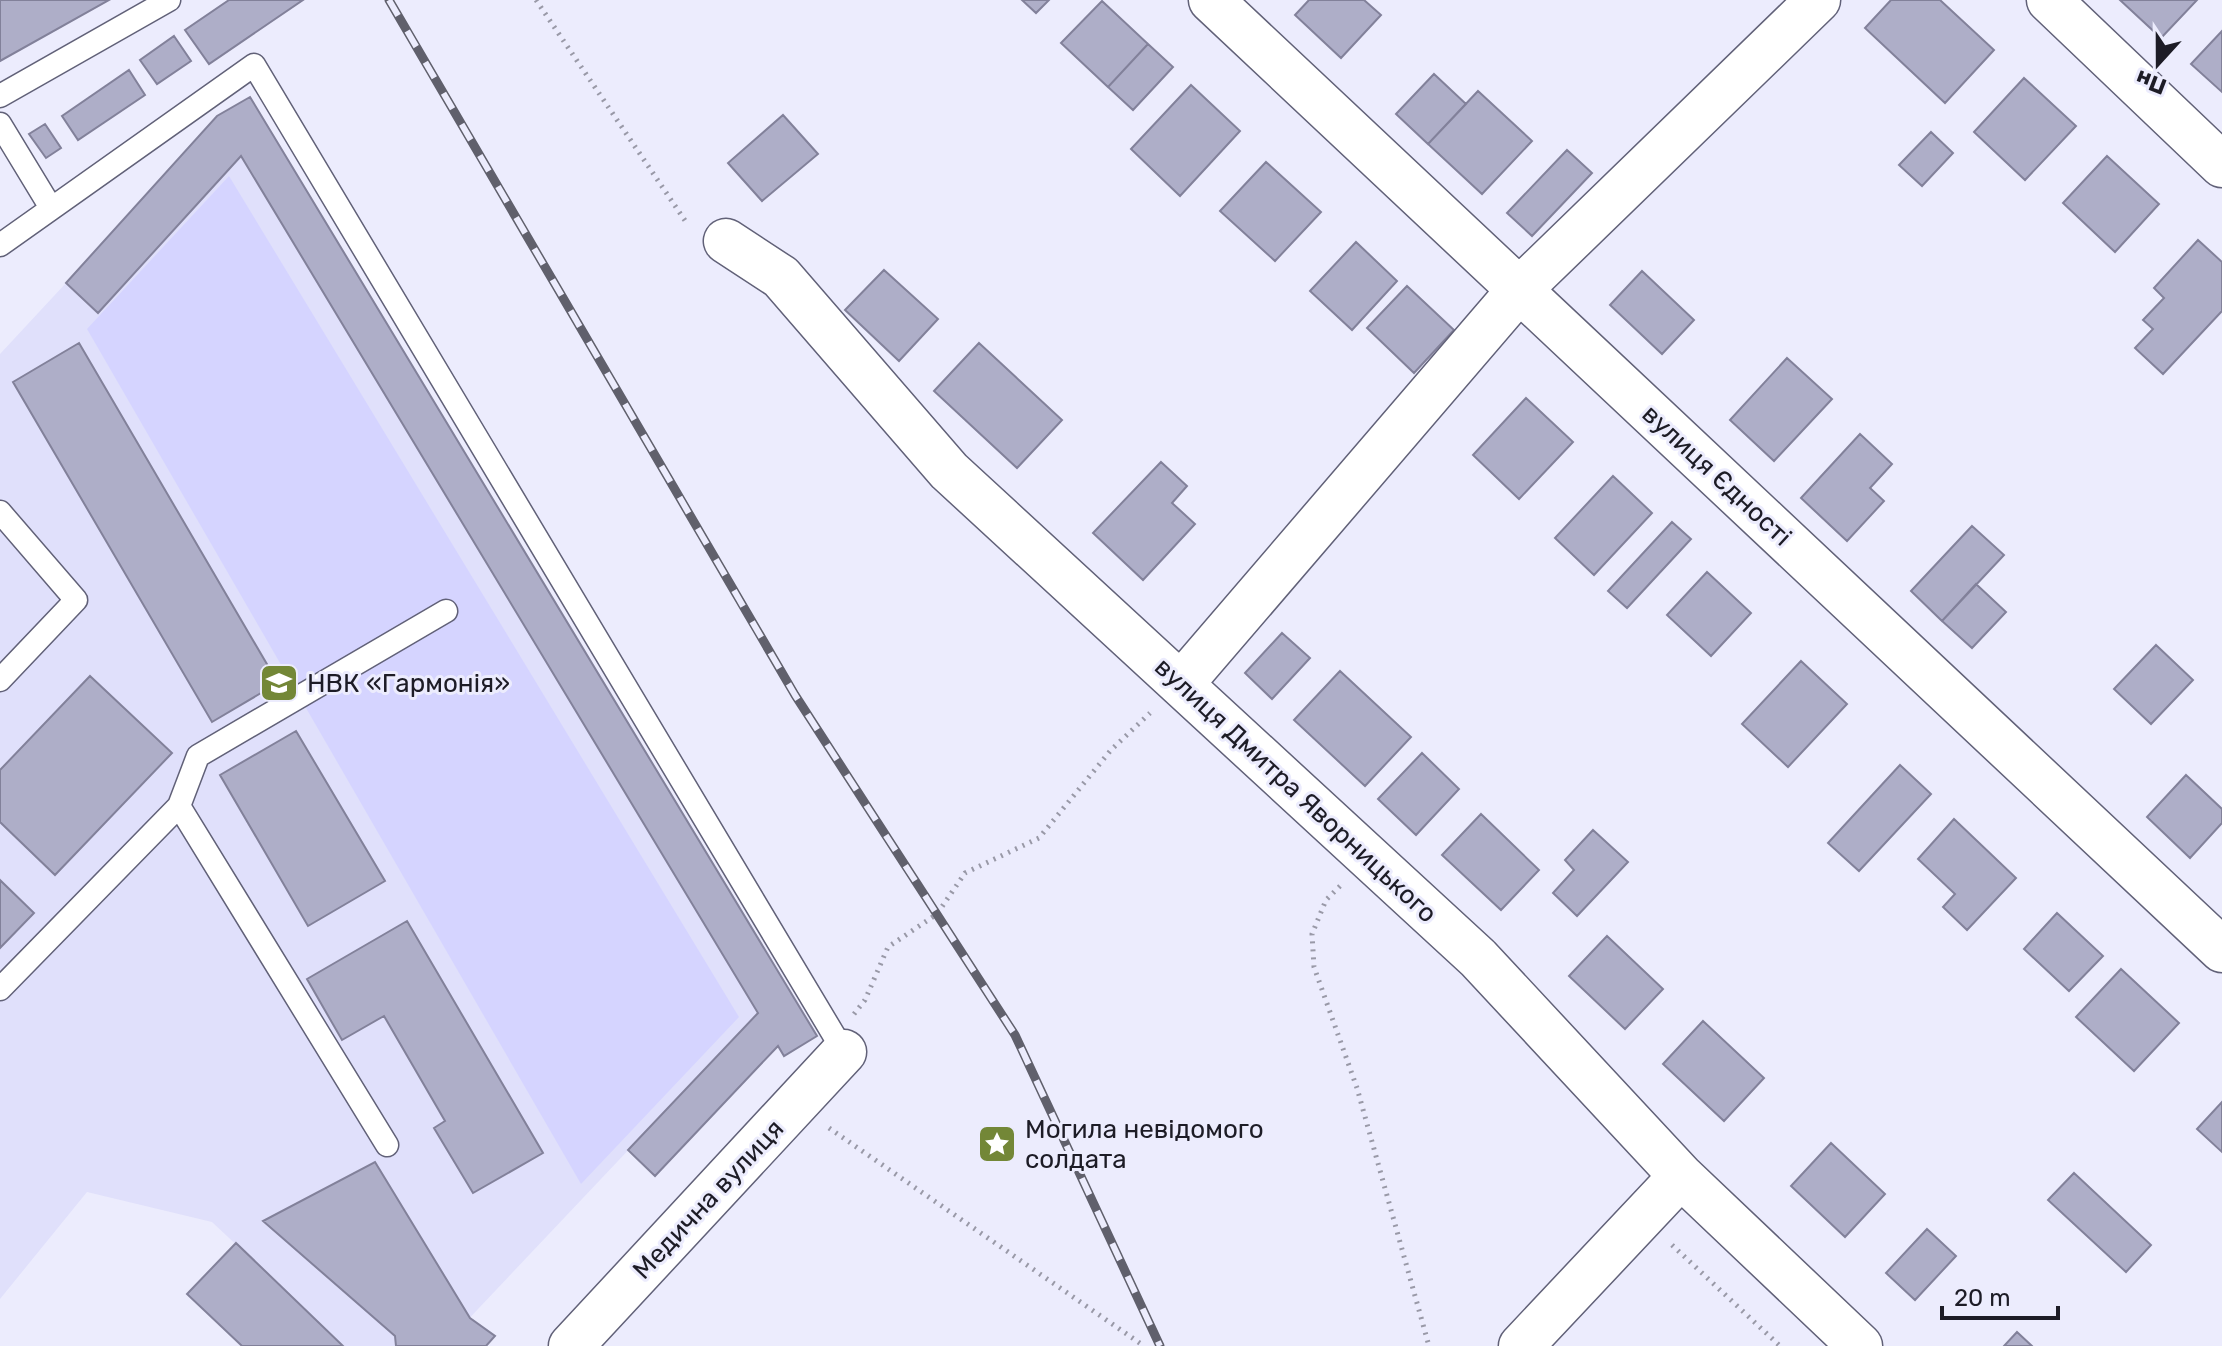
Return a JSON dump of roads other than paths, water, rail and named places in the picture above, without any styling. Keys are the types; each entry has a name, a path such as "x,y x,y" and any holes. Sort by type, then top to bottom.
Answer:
{"street":[{"name":"вулиця Єдності","path":"1211,0 2222,950"},
{"path":"1181,684 1520,289 1818,0"},
{"path":"2049,0 2222,165"},
{"name":"вулиця Дмитра Яворницького","path":"726,241 781,277 949,471 1478,958 1681,1176 1860,1346"},
{"name":"Медична вулиця","path":"571,1346 796,1105 839,1044"},
{"path":"1521,1346 1681,1176"}],"lane":[{"path":"0,96 169,0"},
{"path":"0,245 254,65 839,1044"},
{"path":"0,124 51,208"},
{"path":"0,512 76,600 0,680"},
{"path":"0,989 179,806 198,756 446,611"},
{"path":"179,806 387,1145"}],"railway":[{"path":"389,0 795,695 1015,1035 1160,1346"}],"place":[{"name":"НВК «Гармонія»","path":"279,683"},
{"name":"Могила невідомого солдата","path":"997,1144"}]}
